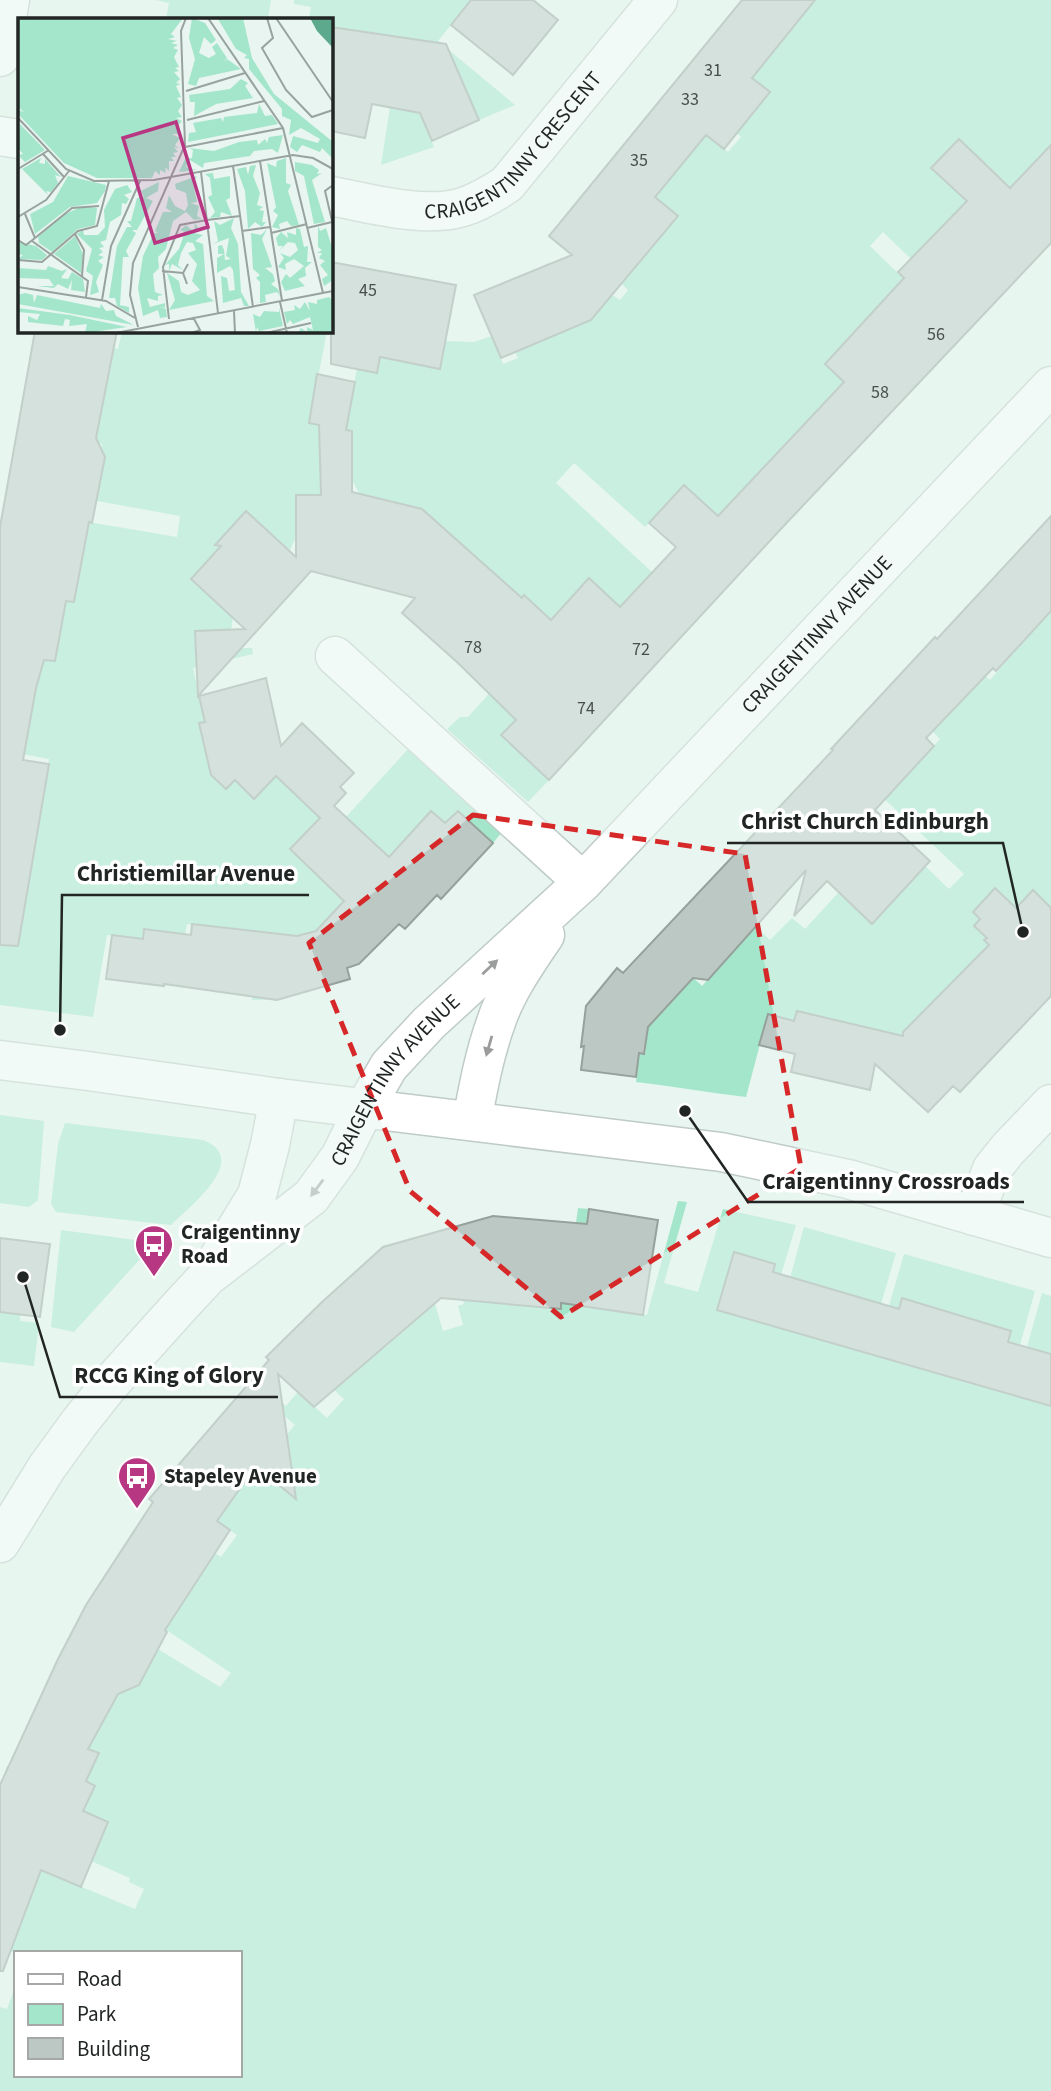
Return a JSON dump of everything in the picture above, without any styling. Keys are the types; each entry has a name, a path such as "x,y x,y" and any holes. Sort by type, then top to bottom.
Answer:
{"street":[{"path":"0,57 10,0"},
{"name":"CRAIGENTINNY CRESCENT","path":"332,196 439,212 485,199 507,184 658,0"},
{"path":"0,136 18,139"},
{"name":"CRAIGENTINNY AVENUE","path":"206,1277 311,1197 340,1157 389,1066 429,1023 583,882 1051,386"},
{"path":"335,656 583,882"},
{"name":"CRAIGENTINNY AVENUE","path":"472,1121 495,1023 522,968 583,882"},
{"path":"0,1060 364,1109 687,1147 848,1179 1051,1238"},
{"name":"CRAIGENTINNY AVENUE","path":"0,1543 47,1467 79,1423 110,1384 206,1277 257,1195 279,1098"},
{"path":"974,1216 992,1169 1051,1104"}],"highlighted area":[{"path":"473,815 745,854 801,1168 561,1317 410,1191 309,943"}],"green space":[{"path":"156,0 271,0 268,18 166,18 169,3"},
{"path":"294,0 471,0 438,41 515,105 479,120 408,87 434,147 381,165 400,42 343,64 332,62 332,18 309,18 311,7 294,4"},
{"path":"815,0 1051,0 1051,145 1011,187 959,140 932,168 984,218 929,241 911,259 883,232 870,246 903,278 865,320 882,336 848,339 825,363 844,382 729,504 735,531 685,485 645,527 574,463 556,483 653,573 620,607 590,579 542,692 502,735 549,780 528,802 447,729 460,717 468,717 514,666 524,596 501,621 380,521 386,500 359,493 352,480 352,431 327,426 351,399 357,369 377,373 380,358 440,369 445,341 474,342 492,336 503,364 518,358 515,352 538,269 548,263 594,316 612,295 620,300 628,290 622,284 678,216 655,196 706,135 728,152 741,137 702,104 747,120 770,92 752,78"},
{"path":"122,332 327,332 309,423 319,425 321,495 296,495 296,537 290,550 246,511 232,526 255,547 207,561 191,578 233,617 231,630 195,631 196,648 252,648 253,654 193,668 205,722 199,724 204,747 222,768 226,789 235,780 254,799 276,776 320,818 370,874 340,906 380,944 356,965 343,939 282,999 252,1000 261,932 187,924 185,934 145,929 143,939 107,935 93,1017 0,1005 0,892 40,817 49,759 0,750 27,736 41,659 55,661 58,647 44,645 52,598 74,602 85,544 65,518 177,537 180,516 92,500 105,457 102,444 51,435 65,338 118,349"},
{"path":"1014,595 1043,621 1051,612 1051,908 1033,891 1016,908 995,888 987,897 994,905 974,926 987,938 984,941 1016,963 1051,997 1019,1031 974,988 922,1041 797,1011 788,1048 787,1019 768,1014 746,1097 636,1082 639,1053 645,1054 651,1004 673,1000 688,984 679,975 684,969 702,986 719,967 739,911 770,940 792,918 805,929 838,893 872,924 923,864 949,889 964,874 862,778 897,786 940,739 933,732 941,722 970,663 990,680 1030,634"},
{"path":"410,747 502,832 493,843 458,811 446,824 431,811 392,854 387,856 346,817"},
{"path":"0,1115 44,1121 38,1200 29,1207 0,1203"},
{"path":"65,1123 203,1140 216,1148 221,1159 219,1170 202,1195 171,1225 56,1212 51,1204 58,1144"},
{"path":"678,1201 687,1202 664,1283 698,1292 723,1209 796,1225 781,1275 773,1273 775,1264 734,1252 718,1310 925,1369 902,1299 899,1309 889,1306 904,1254 1035,1291 1020,1345 1008,1341 955,1378 1051,1406 1051,2091 0,2091 0,2007 7,2009 14,1990 14,2077 242,2077 242,1951 14,1952 0,1947 0,1923 11,1907 25,1913 33,1893 19,1887 0,1853 135,1909 144,1889 129,1882 130,1878 91,1861 108,1822 3,1777 7,1766 87,1803 95,1786 73,1775 88,1777 99,1754 86,1748 97,1724 40,1698 51,1672 112,1704 110,1693 139,1685 144,1674 82,1614 86,1605 220,1687 231,1673 159,1625 183,1570 130,1536 133,1531 158,1546 201,1544 221,1557 237,1535 217,1521 184,1460 191,1450 217,1470 234,1449 276,1483 285,1484 273,1451 295,1425 248,1384 254,1377 286,1406 298,1392 327,1418 344,1399 333,1389 371,1340 381,1351 413,1323 403,1310 409,1305 369,1260 390,1244 401,1272 433,1297 443,1331 463,1325 458,1306 464,1304 460,1290 485,1283 468,1223 480,1220 486,1248 561,1308 568,1223 576,1223 578,1208 589,1209 580,1267 608,1310 647,1315"},
{"path":"804,1227 896,1253 881,1304 790,1278"},
{"path":"61,1230 143,1241 151,1247 74,1332 51,1327"},
{"path":"1042,1293 1051,1296 1051,1354 1027,1347"},
{"path":"0,1312 20,1315 20,1321 39,1323 34,1366 0,1362"}],"building":[{"path":"471,0 533,0 558,20 513,75 451,25"},
{"path":"742,0 815,0 752,78 770,92 724,149 706,135 655,197 678,216 591,320 501,358 474,295 572,255 549,236"},
{"path":"332,27 446,44 479,120 432,141 420,113 372,104 365,138 332,131"},
{"path":"959,139 1010,188 1051,145 1051,243 549,780 501,735 516,720 402,613 415,598 311,571 198,696 195,631 245,629 191,579 221,546 215,545 246,511 296,557 296,495 321,495 319,425 309,423 317,374 355,382 346,430 352,431 352,492 422,509 522,598 524,595 551,620 589,578 620,607 676,547 649,523 684,485 718,516 844,382 825,364 904,278 898,272 967,201 931,168"},
{"path":"332,262 456,285 440,369 380,357 377,373 331,364"},
{"path":"35,332 117,332 96,438 105,457 92,523 89,522 74,602 66,601 55,661 44,660 23,760 49,764 18,946 0,945 0,527"},
{"path":"1051,516 1051,611 996,671 993,668 926,738 934,746 875,810 930,861 872,924 827,881 794,916 806,870 708,980 693,978 648,1027 644,1054 639,1053 636,1077 581,1070 586,1006 617,968 623,973"},
{"path":"266,678 281,746 302,723 354,773 340,787 346,793 334,806 389,857 431,811 445,823 458,811 493,843 441,899 437,895 405,929 399,924 359,964 347,968 350,979 277,1000 164,984 106,979 112,935 143,939 144,929 191,935 192,924 297,936 316,931 344,901 290,849 320,818 276,776 254,799 235,780 226,789 211,775 199,723 205,722 199,696"},
{"path":"995,888 1016,908 1033,890 1051,908 1051,996 960,1092 953,1086 928,1112 875,1064 870,1090 791,1072 795,1054 759,1045 768,1014 794,1021 797,1011 903,1036 903,1032 989,945 984,940 987,938 974,926 980,919 973,912"},
{"path":"589,1209 658,1220 643,1315 561,1303 561,1309 441,1298 314,1407 278,1374 296,1499 256,1466 217,1521 230,1530 165,1630 167,1632 139,1685 118,1694 88,1749 99,1753 86,1781 95,1786 83,1811 108,1822 81,1887 41,1870 3,1971 0,1971 0,1785 86,1605 153,1502 149,1499 269,1360 266,1357 383,1247 493,1216 587,1224"},
{"path":"0,1238 50,1244 40,1317 0,1312"},
{"path":"734,1252 775,1264 773,1272 899,1309 902,1298 1011,1331 1008,1342 1051,1354 1051,1406 717,1310"}],"place":[{"name":"Christ Church Edinburgh","path":"1023,932"},
{"name":"Christiemillar Avenue","path":"60,1030"},
{"name":"Craigentinny Crossroads","path":"685,1111"},
{"name":"RCCG King of Glory","path":"23,1277"},
{"name":"Craigentinny Road","path":"154,1278"},
{"name":"Stapeley Avenue","path":"137,1510"}]}
